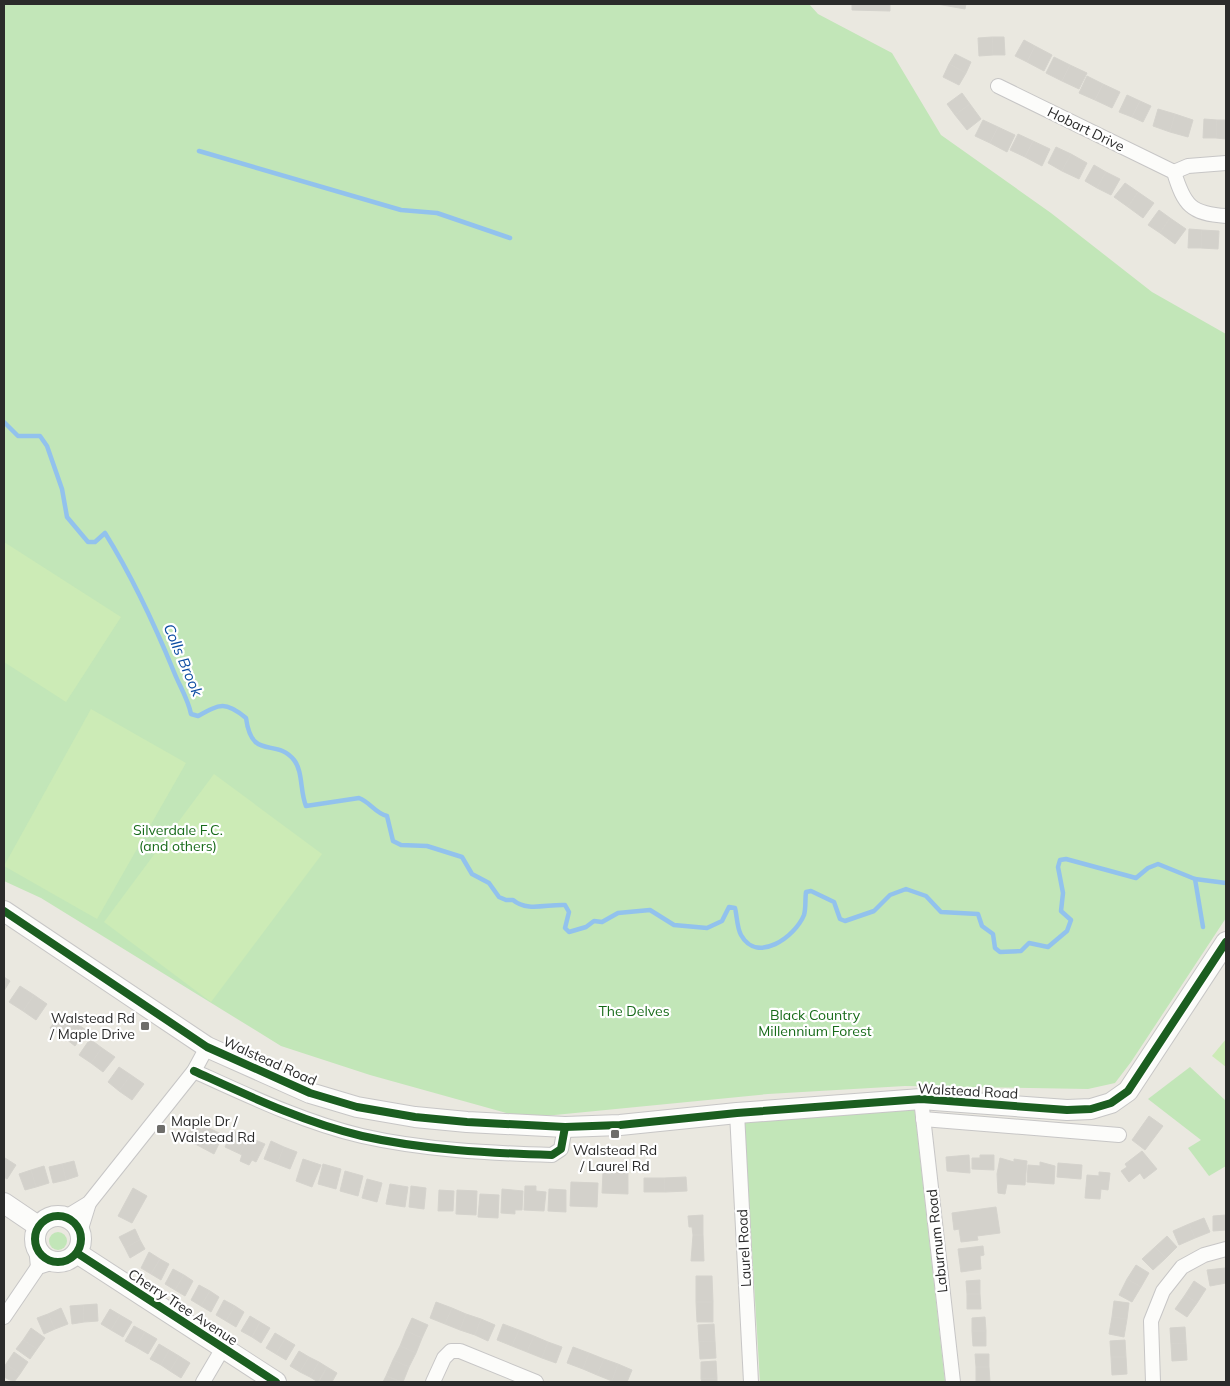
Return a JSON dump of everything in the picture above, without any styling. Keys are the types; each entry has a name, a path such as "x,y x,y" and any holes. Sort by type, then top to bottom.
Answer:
{"street":[{"name":"Hobart Drive","path":"998,86 1174,172"},
{"path":"1226,163 1188,166 1174,172 1181,194 1192,209 1206,215 1226,216"},
{"name":"Walstead Road","path":"4,911 207,1047 310,1093 357,1107 467,1122 565,1127 620,1125 737,1113 921,1099 1067,1110 1091,1109 1111,1103 1128,1091 1226,942"},
{"path":"66,1217 89,1203 194,1072 207,1047"},
{"path":"194,1072 264,1103 311,1121 360,1135 404,1144 459,1150 552,1155 561,1149 565,1127"},
{"name":"Laburnum Road","path":"921,1099 953,1382"},
{"path":"1091,1109 1096,1132"},
{"name":"Laurel Road","path":"737,1113 751,1382"},
{"path":"924,1119 1119,1135"},
{"path":"4,1203 38,1226"},
{"path":"80,1232 89,1203"},
{"path":"4,1317 46,1265 65,1261 77,1253 81,1243 80,1232 76,1224 66,1217 58,1216 46,1219 38,1226 35,1234 36,1247 46,1265"},
{"path":"1153,1382 1151,1320 1163,1291 1182,1267 1204,1254 1226,1249"},
{"name":"Cherry Tree Avenue","path":"77,1253 276,1382"},
{"path":"203,1382 223,1348"},
{"path":"433,1382 444,1358 451,1351 460,1351 536,1382"}],"green space":[{"path":"4,4 809,4 818,14 892,53 941,135 1051,213 1152,292 1226,334 1226,918 1131,1062 1115,1083 1088,1089 905,1086 768,1094 524,1118 370,1075 281,1046 41,898 4,881"},
{"path":"4,542 121,617 66,702 4,662"},
{"path":"91,709 186,763 97,919 4,866"},
{"name":"Silverdale F.C. (and others)","path":"214,774 322,854 211,1002 104,922"},
{"path":"1226,1039 1226,1067 1212,1056"},
{"path":"1190,1067 1226,1101 1226,1166 1209,1176 1188,1148 1201,1140 1148,1099"},
{"path":"914,1105 945,1382 760,1382 744,1117"},
{"path":"58,1232 64,1235 67,1241 64,1247 58,1250 52,1247 49,1241 52,1235"}],"building":[{"path":"852,4 890,4 890,11 852,10"},
{"path":"937,4 966,4 965,9"},
{"path":"992,37 1004,37 1005,55 993,55"},
{"path":"992,37 993,55 979,56 978,38"},
{"path":"1024,40 1035,46 1027,62 1015,56"},
{"path":"1035,46 1052,55 1044,71 1027,62"},
{"path":"955,54 971,62 966,73 949,64"},
{"path":"1054,57 1070,65 1062,81 1046,73"},
{"path":"949,64 966,73 959,85 943,77"},
{"path":"1070,65 1087,73 1079,89 1062,81"},
{"path":"1087,76 1103,84 1095,100 1079,93"},
{"path":"1103,84 1120,92 1112,108 1095,100"},
{"path":"962,93 970,104 955,115 947,104"},
{"path":"1127,95 1140,101 1132,117 1119,112"},
{"path":"1140,101 1151,106 1143,122 1132,117"},
{"path":"970,104 981,119 967,130 955,115"},
{"path":"1158,109 1175,114 1170,132 1153,126"},
{"path":"1175,114 1193,120 1188,137 1170,132"},
{"path":"1204,119 1217,120 1216,138 1203,138"},
{"path":"983,120 998,127 990,143 975,136"},
{"path":"1217,120 1226,120 1226,139 1216,138"},
{"path":"998,127 1015,135 1007,152 990,143"},
{"path":"1018,134 1033,141 1025,157 1010,150"},
{"path":"1033,141 1050,149 1042,166 1025,157"},
{"path":"1056,147 1071,154 1062,171 1048,163"},
{"path":"1071,154 1087,163 1079,179 1062,171"},
{"path":"1094,165 1106,172 1097,188 1085,181"},
{"path":"1106,172 1120,179 1111,195 1097,188"},
{"path":"1125,183 1138,192 1128,207 1114,197"},
{"path":"1138,192 1154,203 1143,218 1128,207"},
{"path":"1159,210 1170,218 1160,233 1148,225"},
{"path":"1170,218 1186,229 1175,244 1160,233"},
{"path":"1189,229 1202,230 1201,248 1188,248"},
{"path":"1202,230 1219,231 1218,249 1201,248"},
{"path":"4,977 10,981 4,991"},
{"path":"20,986 34,995 23,1011 9,1002"},
{"path":"34,995 47,1004 36,1020 23,1011"},
{"path":"62,1012 73,1021 62,1036 50,1028"},
{"path":"73,1021 86,1030 75,1046 62,1036"},
{"path":"90,1039 102,1048 91,1063 79,1055"},
{"path":"102,1048 115,1057 103,1072 91,1063"},
{"path":"119,1067 131,1075 119,1091 108,1082"},
{"path":"131,1075 144,1084 132,1100 119,1091"},
{"path":"1149,1116 1163,1126 1145,1150 1132,1140"},
{"path":"195,1121 209,1128 199,1146 186,1139"},
{"path":"209,1128 223,1135 214,1154 199,1146"},
{"path":"233,1130 248,1137 240,1154 225,1147"},
{"path":"248,1137 265,1144 256,1162 252,1160 249,1165 240,1161 242,1155 240,1154"},
{"path":"271,1141 284,1147 277,1164 264,1159"},
{"path":"284,1147 297,1152 290,1169 277,1164"},
{"path":"1142,1151 1157,1169 1144,1179 1140,1173 1129,1182 1121,1171 1127,1167 1125,1164"},
{"path":"969,1155 970,1173 947,1171 946,1157"},
{"path":"980,1155 994,1155 994,1170 972,1169 972,1158 980,1158"},
{"path":"5,1158 16,1165 7,1179 4,1177"},
{"path":"1000,1158 1014,1162 1014,1159 1027,1161 1025,1185 1007,1184 1005,1194 998,1193 997,1174"},
{"path":"303,1159 321,1165 312,1187 296,1181"},
{"path":"74,1161 78,1176 66,1180 62,1164"},
{"path":"1040,1162 1055,1166 1054,1184 1027,1182 1028,1165 1040,1166"},
{"path":"1058,1163 1082,1165 1081,1179 1057,1177"},
{"path":"62,1164 66,1180 53,1183 49,1167"},
{"path":"323,1164 341,1169 336,1189 318,1184"},
{"path":"44,1166 49,1183 36,1187 31,1170"},
{"path":"31,1170 36,1187 25,1190 19,1174"},
{"path":"345,1171 363,1176 358,1196 340,1191"},
{"path":"603,1172 628,1173 628,1194 602,1193"},
{"path":"1099,1172 1110,1173 1108,1190 1101,1189 1100,1199 1085,1198 1087,1175 1099,1176"},
{"path":"686,1177 687,1191 665,1192 664,1178"},
{"path":"644,1178 664,1178 665,1192 644,1192"},
{"path":"367,1179 382,1183 377,1202 362,1198"},
{"path":"571,1182 598,1183 597,1207 570,1206"},
{"path":"390,1184 408,1187 405,1207 386,1204"},
{"path":"411,1186 426,1188 424,1209 409,1207"},
{"path":"525,1186 536,1186 536,1191 546,1192 544,1211 524,1210"},
{"path":"133,1188 147,1196 132,1223 118,1216"},
{"path":"502,1189 523,1191 522,1210 515,1210 515,1214 501,1213"},
{"path":"549,1189 566,1190 566,1212 548,1211"},
{"path":"439,1190 454,1191 453,1211 438,1211"},
{"path":"457,1190 477,1191 476,1215 456,1214"},
{"path":"480,1194 499,1195 498,1218 478,1217"},
{"path":"996,1207 1000,1233 977,1236 978,1240 961,1242 959,1229 954,1230 952,1213"},
{"path":"703,1215 703,1235 693,1235 692,1227 689,1227 688,1216"},
{"path":"1226,1215 1226,1230 1213,1231 1213,1216"},
{"path":"1204,1218 1210,1232 1195,1238 1189,1224"},
{"path":"1189,1224 1195,1238 1179,1245 1173,1231"},
{"path":"135,1229 140,1240 125,1248 119,1237"},
{"path":"693,1235 703,1235 704,1261 691,1261"},
{"path":"1167,1236 1177,1247 1166,1258 1155,1247"},
{"path":"140,1240 145,1249 130,1258 125,1248"},
{"path":"983,1246 984,1255 980,1256 981,1269 961,1272 958,1249"},
{"path":"1155,1247 1166,1258 1153,1270 1142,1259"},
{"path":"149,1252 160,1259 151,1274 141,1268"},
{"path":"160,1259 169,1264 161,1280 151,1274"},
{"path":"1136,1265 1149,1273 1141,1287 1127,1279"},
{"path":"1225,1268 1226,1283 1210,1286 1207,1270"},
{"path":"173,1269 184,1275 175,1290 165,1284"},
{"path":"184,1275 193,1281 185,1296 175,1290"},
{"path":"696,1276 712,1276 713,1302 696,1302"},
{"path":"1127,1279 1141,1287 1132,1302 1119,1295"},
{"path":"980,1280 980,1294 967,1294 966,1281"},
{"path":"1194,1281 1206,1289 1197,1303 1185,1295"},
{"path":"199,1285 210,1291 201,1306 191,1300"},
{"path":"210,1291 219,1297 211,1312 201,1306"},
{"path":"967,1294 980,1294 981,1309 967,1309"},
{"path":"1185,1295 1197,1303 1187,1317 1175,1309"},
{"path":"224,1300 235,1306 226,1321 216,1315"},
{"path":"1114,1301 1129,1303 1127,1319 1112,1317"},
{"path":"436,1302 452,1308 445,1324 430,1318"},
{"path":"696,1302 713,1302 713,1322 697,1322"},
{"path":"97,1304 98,1321 84,1322 83,1305"},
{"path":"83,1305 84,1322 72,1324 70,1306"},
{"path":"235,1306 244,1312 236,1327 226,1321"},
{"path":"61,1308 68,1324 55,1329 48,1314"},
{"path":"452,1308 466,1314 460,1330 445,1324"},
{"path":"110,1309 120,1315 111,1330 101,1324"},
{"path":"48,1314 55,1329 44,1334 37,1318"},
{"path":"466,1314 481,1319 475,1335 460,1330"},
{"path":"120,1315 132,1322 123,1337 111,1330"},
{"path":"250,1316 260,1322 252,1337 241,1331"},
{"path":"985,1317 986,1331 972,1331 972,1318"},
{"path":"1112,1317 1127,1319 1124,1337 1109,1334"},
{"path":"412,1318 428,1325 422,1338 406,1331"},
{"path":"481,1319 495,1325 488,1341 475,1335"},
{"path":"260,1322 270,1328 261,1343 252,1337"},
{"path":"503,1324 519,1330 512,1346 497,1340"},
{"path":"714,1324 715,1341 699,1342 698,1325"},
{"path":"134,1326 145,1332 136,1347 125,1341"},
{"path":"1185,1327 1186,1343 1171,1344 1170,1328"},
{"path":"31,1328 45,1338 37,1349 23,1340"},
{"path":"519,1330 534,1336 527,1352 512,1346"},
{"path":"406,1331 422,1338 416,1353 400,1346"},
{"path":"972,1331 986,1331 986,1346 973,1346"},
{"path":"145,1332 157,1339 148,1354 136,1347"},
{"path":"275,1333 285,1339 276,1354 266,1348"},
{"path":"534,1336 548,1342 542,1358 527,1352"},
{"path":"285,1339 295,1345 286,1360 276,1354"},
{"path":"23,1340 37,1349 30,1359 16,1349"},
{"path":"1125,1340 1126,1357 1111,1357 1110,1341"},
{"path":"715,1341 716,1358 700,1359 699,1342"},
{"path":"548,1342 562,1347 556,1363 542,1358"},
{"path":"1186,1343 1187,1360 1172,1361 1171,1344"},
{"path":"159,1344 169,1350 161,1365 150,1359"},
{"path":"400,1346 416,1353 409,1367 393,1360"},
{"path":"573,1347 589,1353 583,1369 567,1363"},
{"path":"169,1350 179,1356 170,1371 161,1365"},
{"path":"299,1351 309,1357 300,1372 290,1366"},
{"path":"14,1352 28,1362 20,1374 6,1364"},
{"path":"589,1353 604,1359 597,1375 583,1369"},
{"path":"975,1354 989,1354 989,1367 976,1367"},
{"path":"179,1356 190,1363 181,1378 170,1371"},
{"path":"309,1357 319,1362 310,1377 300,1372"},
{"path":"1111,1357 1126,1357 1127,1374 1112,1375"},
{"path":"604,1359 618,1364 612,1381 597,1375"},
{"path":"393,1360 409,1367 403,1382 386,1376"},
{"path":"716,1361 717,1378 701,1379 701,1362"},
{"path":"319,1362 327,1367 318,1382 310,1377"},
{"path":"6,1364 20,1374 14,1382 4,1377 4,1367"},
{"path":"618,1364 632,1370 627,1382 612,1381"},
{"path":"327,1367 337,1373 332,1382 319,1382"},
{"path":"976,1367 989,1367 990,1382 976,1382"},
{"path":"386,1376 401,1382 383,1382"},
{"path":"717,1378 717,1382 702,1382 701,1379"}],"waterway":[{"path":"199,151 401,210 437,213 510,238"},
{"name":"Colls Brook","path":"4,422 18,436 40,436 47,446 62,489 67,517 88,542 95,542 105,533 151,618 186,698 191,714 198,716 222,706 233,709 246,718 249,731 259,745 280,750 287,753 294,760 299,770 306,806 359,798 387,816 393,841 401,845 427,846 462,857 472,874 489,883 499,897 531,907 565,905 569,912 565,928 569,932 586,927 594,921 602,922 618,913 650,910 674,925 707,928 722,921 729,907 735,908 741,935 748,943 756,947 766,947 784,939 799,923 805,913 806,892 811,891 834,902 840,919 845,921 874,911 890,895 906,889 926,896 941,912 978,914 982,926 993,934 995,948 1000,952 1021,951 1029,943 1048,947 1067,931 1071,920 1061,911 1063,893 1058,867 1060,860 1066,859 1136,878 1148,868 1158,864 1195,879 1226,883"},
{"path":"1195,879 1203,927"}],"cycle path":[{"path":"4,911 207,1047 310,1093 357,1107 415,1117 467,1122 565,1127 620,1125 737,1113 921,1099 1067,1110 1091,1109 1111,1103 1128,1091 1226,942"},
{"path":"194,1071 276,1108 319,1123 362,1136 409,1145 480,1152 552,1155 561,1149 565,1127"},
{"path":"58,1216 71,1220 77,1226 81,1239 77,1252 71,1258 58,1262 45,1258 39,1252 35,1239 39,1226 45,1220 58,1216"},
{"path":"77,1253 276,1382"}],"place":[{"name":"Walstead Rd / Maple Drive","path":"145,1026"},
{"name":"Maple Dr / Walstead Rd","path":"161,1129"},
{"name":"Walstead Rd / Laurel Rd","path":"615,1134"}],"park label":[{"name":"The Delves","path":"634,1011"},
{"name":"Black Country Millennium Forest","path":"815,1024"}]}
